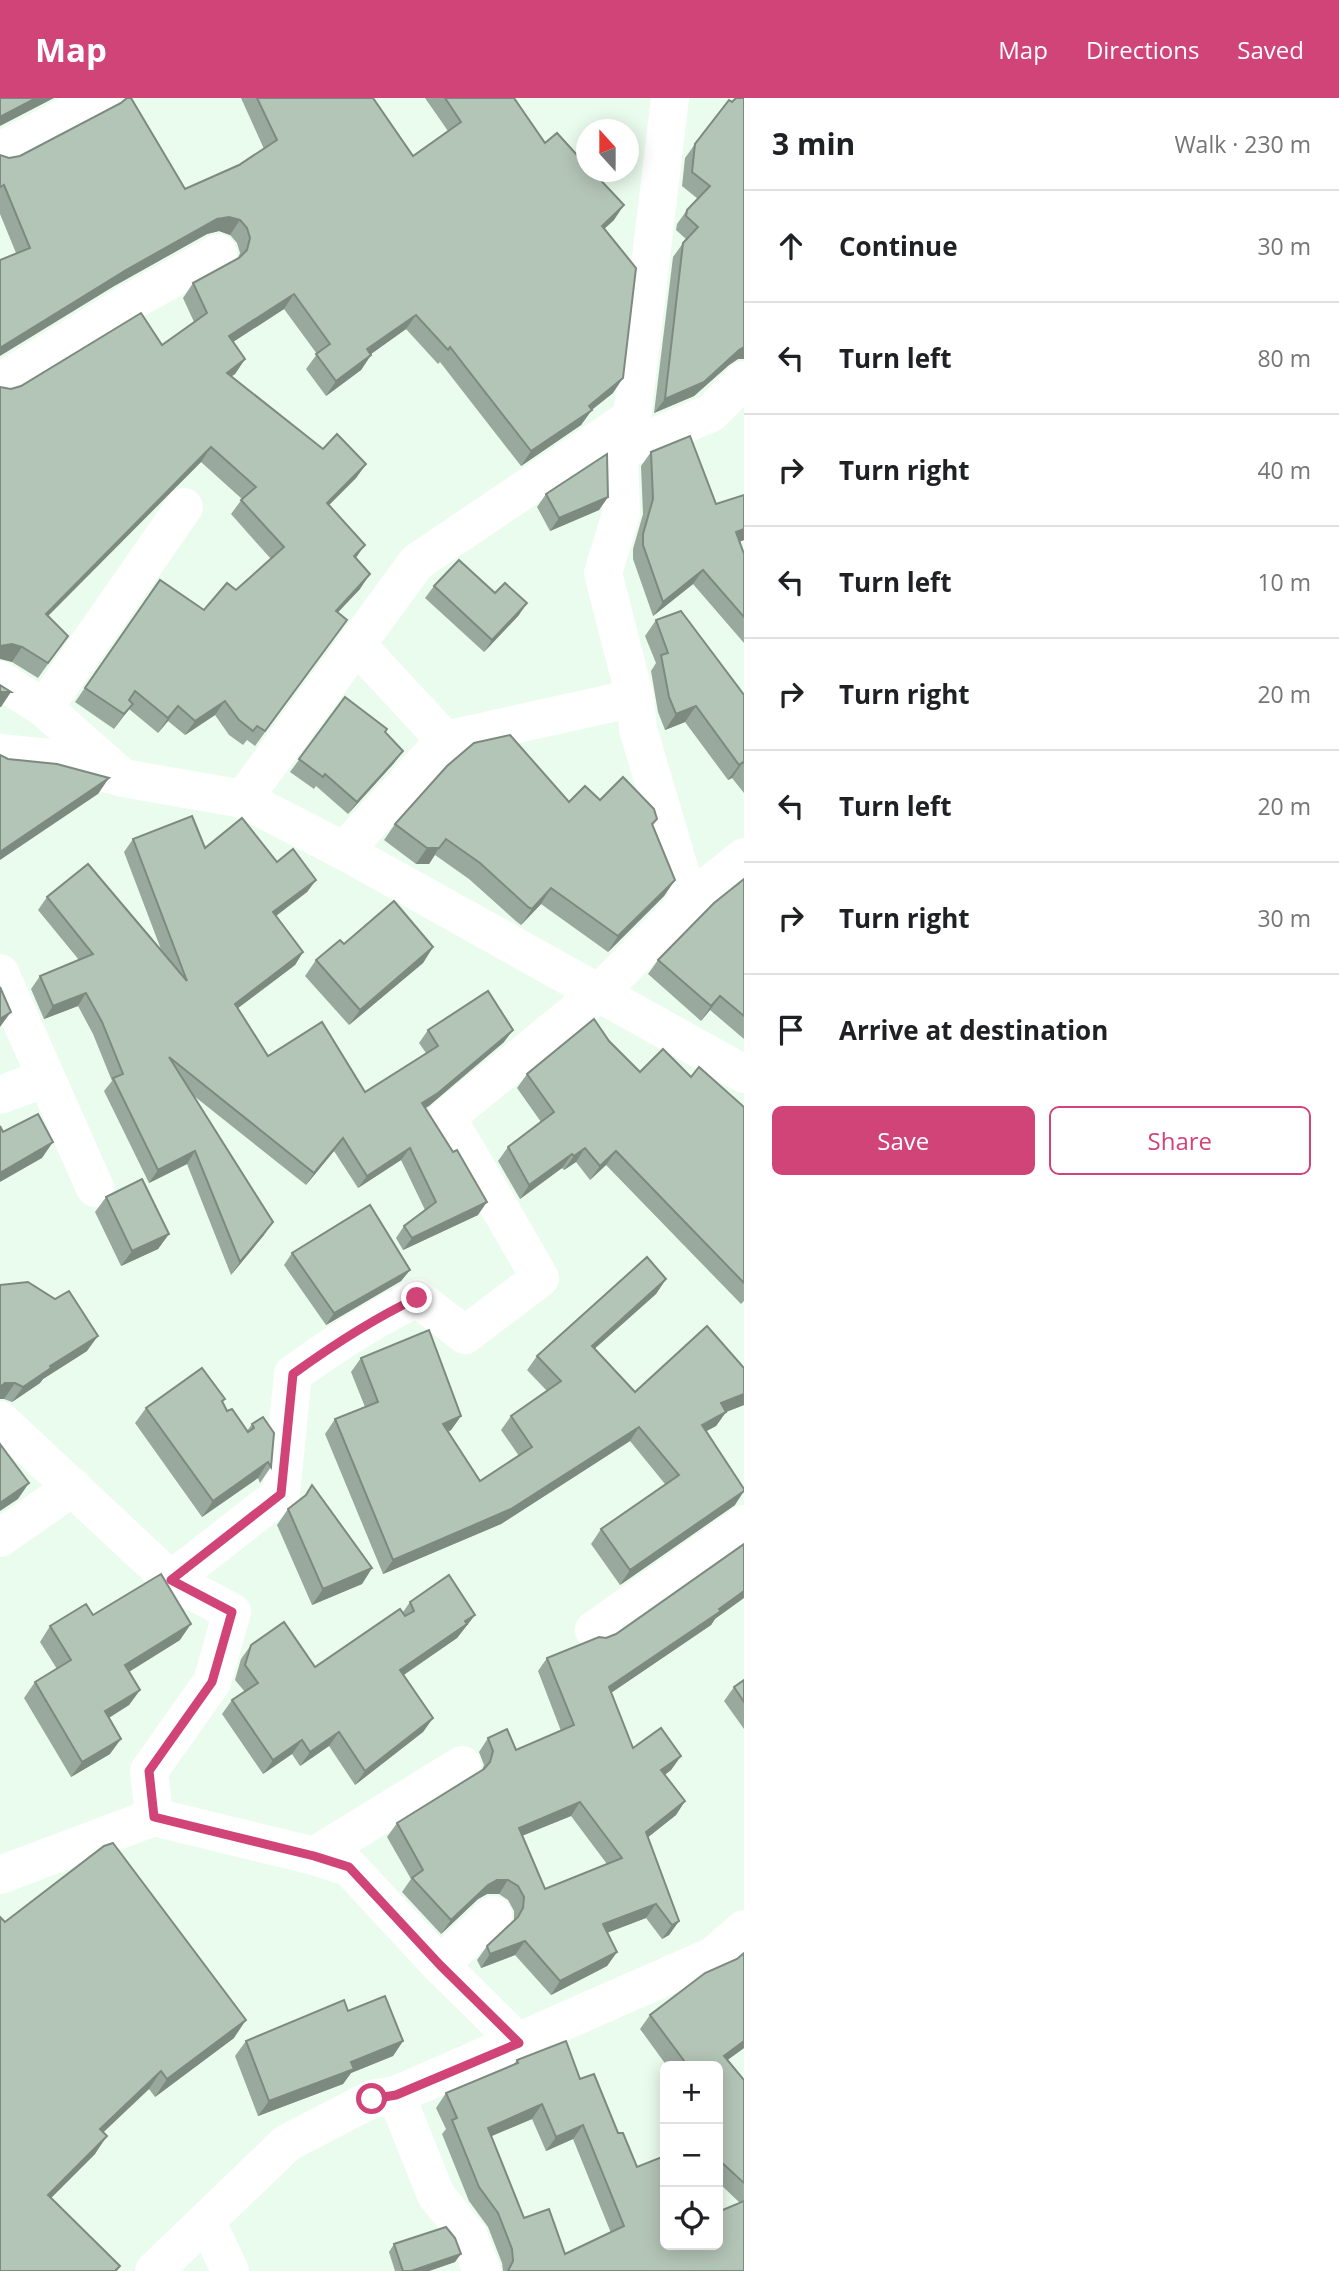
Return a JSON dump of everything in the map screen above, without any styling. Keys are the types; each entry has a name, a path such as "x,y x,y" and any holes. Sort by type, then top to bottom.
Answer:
{"street":[{"path":"0,151 101,98"},
{"path":"670,98 625,435 621,514 603,573 635,698 638,729 689,901"},
{"path":"0,382 127,304 218,253"},
{"path":"243,799 417,562 625,435 711,413 744,380"},
{"path":"44,708 184,507"},
{"path":"356,643 445,740"},
{"path":"0,680 44,708 123,778"},
{"path":"344,851 445,740 635,698"},
{"path":"0,753 50,758 123,778 243,799 344,851 744,1074"},
{"path":"171,1580 281,1494 293,1374 340,1340 417,1298 465,1335 540,1278 447,1117 600,992 689,901 744,857"},
{"path":"0,973 95,1188"},
{"path":"0,1095 46,1078"},
{"path":"0,1420 171,1580 232,1612 212,1682 149,1771 154,1817"},
{"path":"0,1538 73,1487"},
{"path":"594,1630 744,1524"},
{"path":"314,1856 462,1765"},
{"path":"0,1875 154,1817 349,1867 440,1965 519,2043"},
{"path":"440,1965 492,1915"},
{"path":"153,2271 287,2143 372,2099 396,2095 713,1956 744,1929"},
{"path":"396,2095 436,2194 468,2235 482,2271"},
{"path":"207,2222 230,2271"}],"building":[{"path":"0,98 36,98 0,117"},
{"path":"131,98 185,189 239,165 277,140 257,98 373,98 413,156 461,122 445,98 514,98 545,143 557,133 576,154 576,182 602,182 624,205 602,226 636,268 623,378 589,406 592,410 531,451 450,347 448,350 416,315 367,349 371,355 336,381 316,354 330,344 294,294 229,336 245,359 227,373 323,449 337,434 366,464 327,503 365,545 354,556 370,574 336,611 347,620 265,731 257,726 253,731 239,720 225,701 195,721 178,706 168,718 135,691 129,700 133,704 124,714 85,688 160,580 204,610 227,583 236,590 284,547 241,500 256,487 211,447 46,614 68,636 48,663 22,647 12,644 0,646 0,387 11,389 21,386 141,313 162,345 207,313 193,283 239,258 247,250 250,238 247,228 240,220 229,217 217,219 126,270 0,348 0,260 30,248 4,185 0,187 0,155 9,158 20,156"},
{"path":"736,98 744,98 744,347 704,382 665,399 683,243 698,227 686,216 687,210 710,186 692,172 695,144 729,100 732,102"},
{"path":"690,436 716,504 744,495 744,529 736,532 744,554 744,617 703,570 663,602 643,545 643,534 653,499 651,452"},
{"path":"607,454 608,497 559,518 546,494"},
{"path":"459,560 495,593 505,583 527,603 492,640 434,586"},
{"path":"681,611 744,695 744,763 739,765 696,706 676,714 669,697 661,655 668,653 656,620"},
{"path":"0,685 11,692 0,692"},
{"path":"345,697 387,729 385,732 403,751 357,802 325,774 323,777 299,759"},
{"path":"510,735 569,802 585,786 600,800 623,777 654,809 657,819 652,824 675,880 618,936 551,888 532,909 528,907 480,863 446,839 439,848 427,848 395,824 447,766 474,743"},
{"path":"0,755 8,759 57,764 109,778 0,852"},
{"path":"192,816 205,848 242,818 277,862 293,849 316,880 273,912 303,952 235,1004 268,1056 322,1022 365,1092 438,1046 428,1030 488,991 513,1030 438,1093 422,1103 453,1152 457,1150 487,1202 412,1238 404,1226 436,1202 410,1148 367,1176 343,1138 314,1173 169,1057 273,1222 240,1262 195,1151 158,1170 113,1078 123,1074 102,1022 86,993 53,1006 40,976 93,954 47,897 88,864 187,981 133,839"},
{"path":"744,879 744,1016 720,996 711,1006 658,960 714,903"},
{"path":"394,901 433,947 360,1010 316,960 340,940 344,944"},
{"path":"0,987 11,1012 0,1019"},
{"path":"594,1019 609,1041 640,1072 663,1049 691,1077 699,1067 744,1107 744,1283 616,1151 600,1166 585,1148 574,1156 572,1154 529,1185 508,1147 554,1112 527,1074"},
{"path":"38,1114 53,1142 0,1173 0,1126 3,1132"},
{"path":"142,1179 169,1234 132,1251 106,1197"},
{"path":"370,1205 410,1270 334,1313 292,1253"},
{"path":"647,1257 666,1279 592,1346 635,1392 707,1326 744,1368 744,1394 721,1403 726,1412 702,1425 744,1491 630,1570 601,1529 679,1475 639,1427 511,1509 393,1560 335,1419 378,1402 361,1358 429,1330 461,1416 443,1424 480,1481 532,1447 511,1416 561,1381 537,1356"},
{"path":"28,1282 55,1299 69,1291 98,1336 50,1366 51,1368 23,1387 15,1383 5,1383 0,1387 0,1285"},
{"path":"202,1368 225,1399 222,1401 227,1411 232,1409 248,1432 254,1428 252,1424 263,1417 274,1433 271,1467 268,1462 213,1501 146,1408"},
{"path":"0,1444 29,1483 0,1503"},
{"path":"312,1485 372,1568 323,1589 288,1509 306,1495"},
{"path":"744,1544 744,1591 719,1609 721,1611 609,1687 633,1748 661,1728 681,1756 661,1770 685,1801 646,1832 679,1921 672,1925 656,1904 603,1924 617,1952 560,1981 525,1941 490,1954 487,1946 518,1917 523,1908 524,1897 518,1886 508,1880 497,1880 488,1885 451,1920 412,1878 423,1870 397,1823 484,1769 490,1762 493,1751 488,1738 507,1729 516,1750 574,1725 547,1658 599,1637 606,1638 616,1634","holes":["580,1802 622,1858 545,1889 519,1828"]},
{"path":"161,1574 191,1624 125,1665 140,1690 105,1711 121,1739 82,1762 35,1682 71,1660 50,1626 86,1604 93,1615"},
{"path":"449,1575 475,1615 465,1621 467,1624 400,1670 433,1718 365,1771 339,1732 310,1752 302,1740 273,1760 232,1700 258,1683 245,1665 251,1645 284,1622 315,1667 400,1609 405,1616 414,1611 410,1602"},
{"path":"744,1680 744,1702 734,1687"},
{"path":"113,1843 246,2020 167,2079 161,2071 100,2129 107,2136 48,2195 120,2266 115,2271 0,2271 0,1917 5,1922 104,1846"},
{"path":"744,1953 744,2041 724,2056 744,2080 744,2183 723,2164 723,2061 684,2061 650,2015 705,1973 737,1959"},
{"path":"385,1996 403,2041 351,2062 354,2069 269,2101 246,2041 344,2000 348,2011"},
{"path":"566,2041 580,2079 594,2074 618,2133 623,2133 637,2167 660,2158 660,2250 723,2250 723,2210 744,2201 744,2271 508,2271 513,2261 512,2249 498,2213 479,2187 452,2120 457,2118 446,2093 518,2063 517,2060","holes":["542,2104 556,2137 583,2125 624,2226 565,2254 549,2209 524,2218 488,2128"]},
{"path":"446,2227 455,2238 461,2254 411,2271 403,2271 394,2244"}],"route":[{"path":"372,2099 396,2095 519,2043 440,1965 349,1867 154,1817 149,1771 212,1682 232,1612 171,1580 281,1494 293,1374 340,1340 417,1298"}]}
